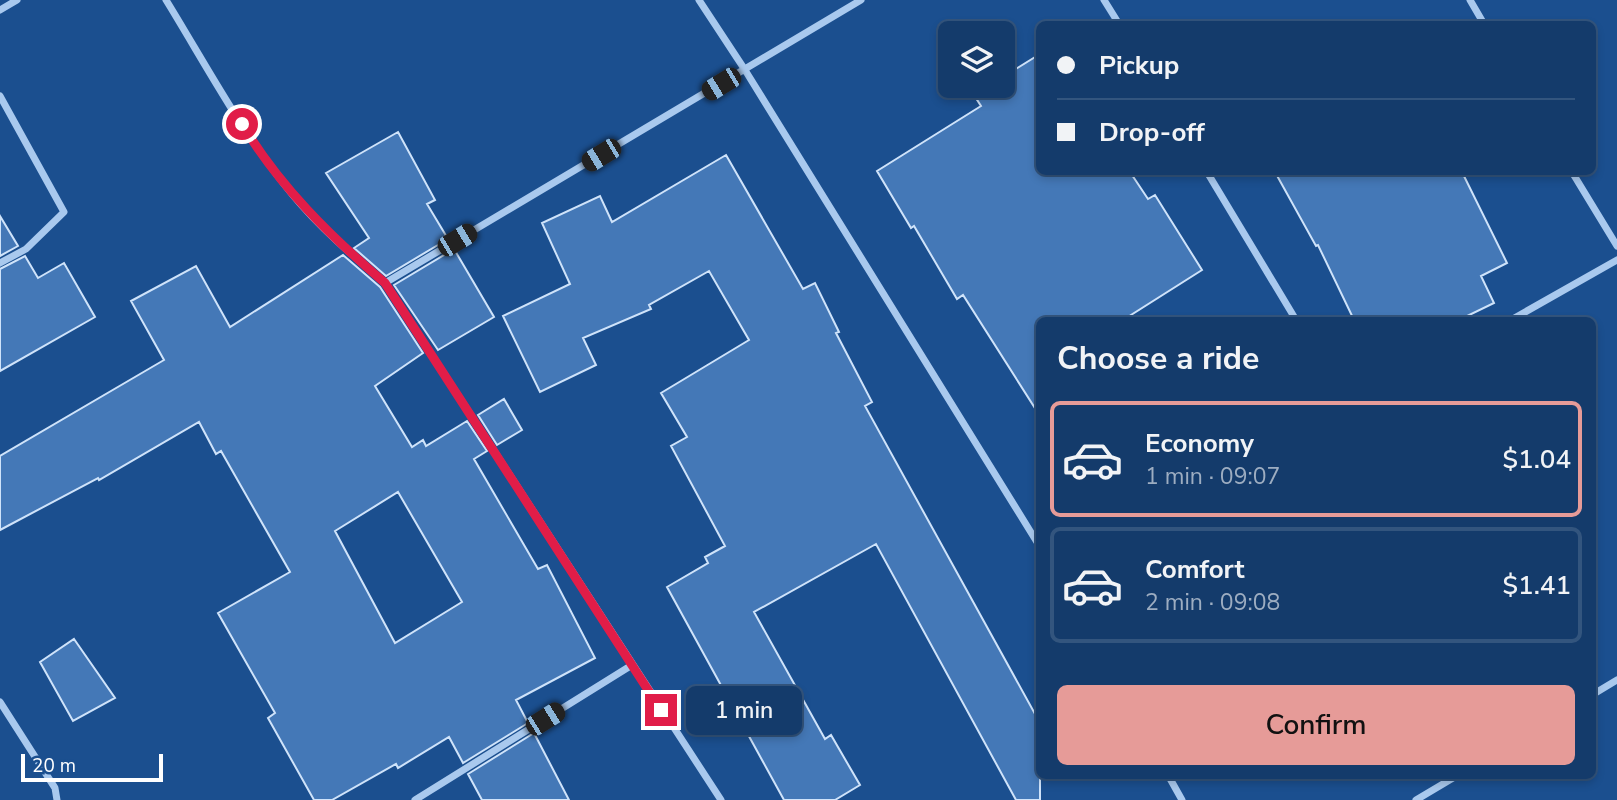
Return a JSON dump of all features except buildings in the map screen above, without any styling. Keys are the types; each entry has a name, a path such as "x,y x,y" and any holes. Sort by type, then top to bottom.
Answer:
{"street":[{"path":"0,10 17,0"},
{"path":"166,0 255,145 292,194 323,228 385,283 721,800"},
{"path":"699,0 1036,542"},
{"path":"385,283 861,0"},
{"path":"1104,0 1117,21"},
{"path":"1470,0 1482,21"},
{"path":"0,96 64,212 26,248 0,262"},
{"path":"1209,175 1294,317"},
{"path":"1574,175 1617,246"},
{"path":"1516,317 1617,260"},
{"path":"415,800 632,664"},
{"path":"1596,693 1617,680"},
{"path":"0,702 55,788 57,800"},
{"path":"1170,779 1182,800"},
{"path":"1416,800 1451,779"}],"route":[{"path":"242,124 292,194 323,228 385,283 661,710"}]}
